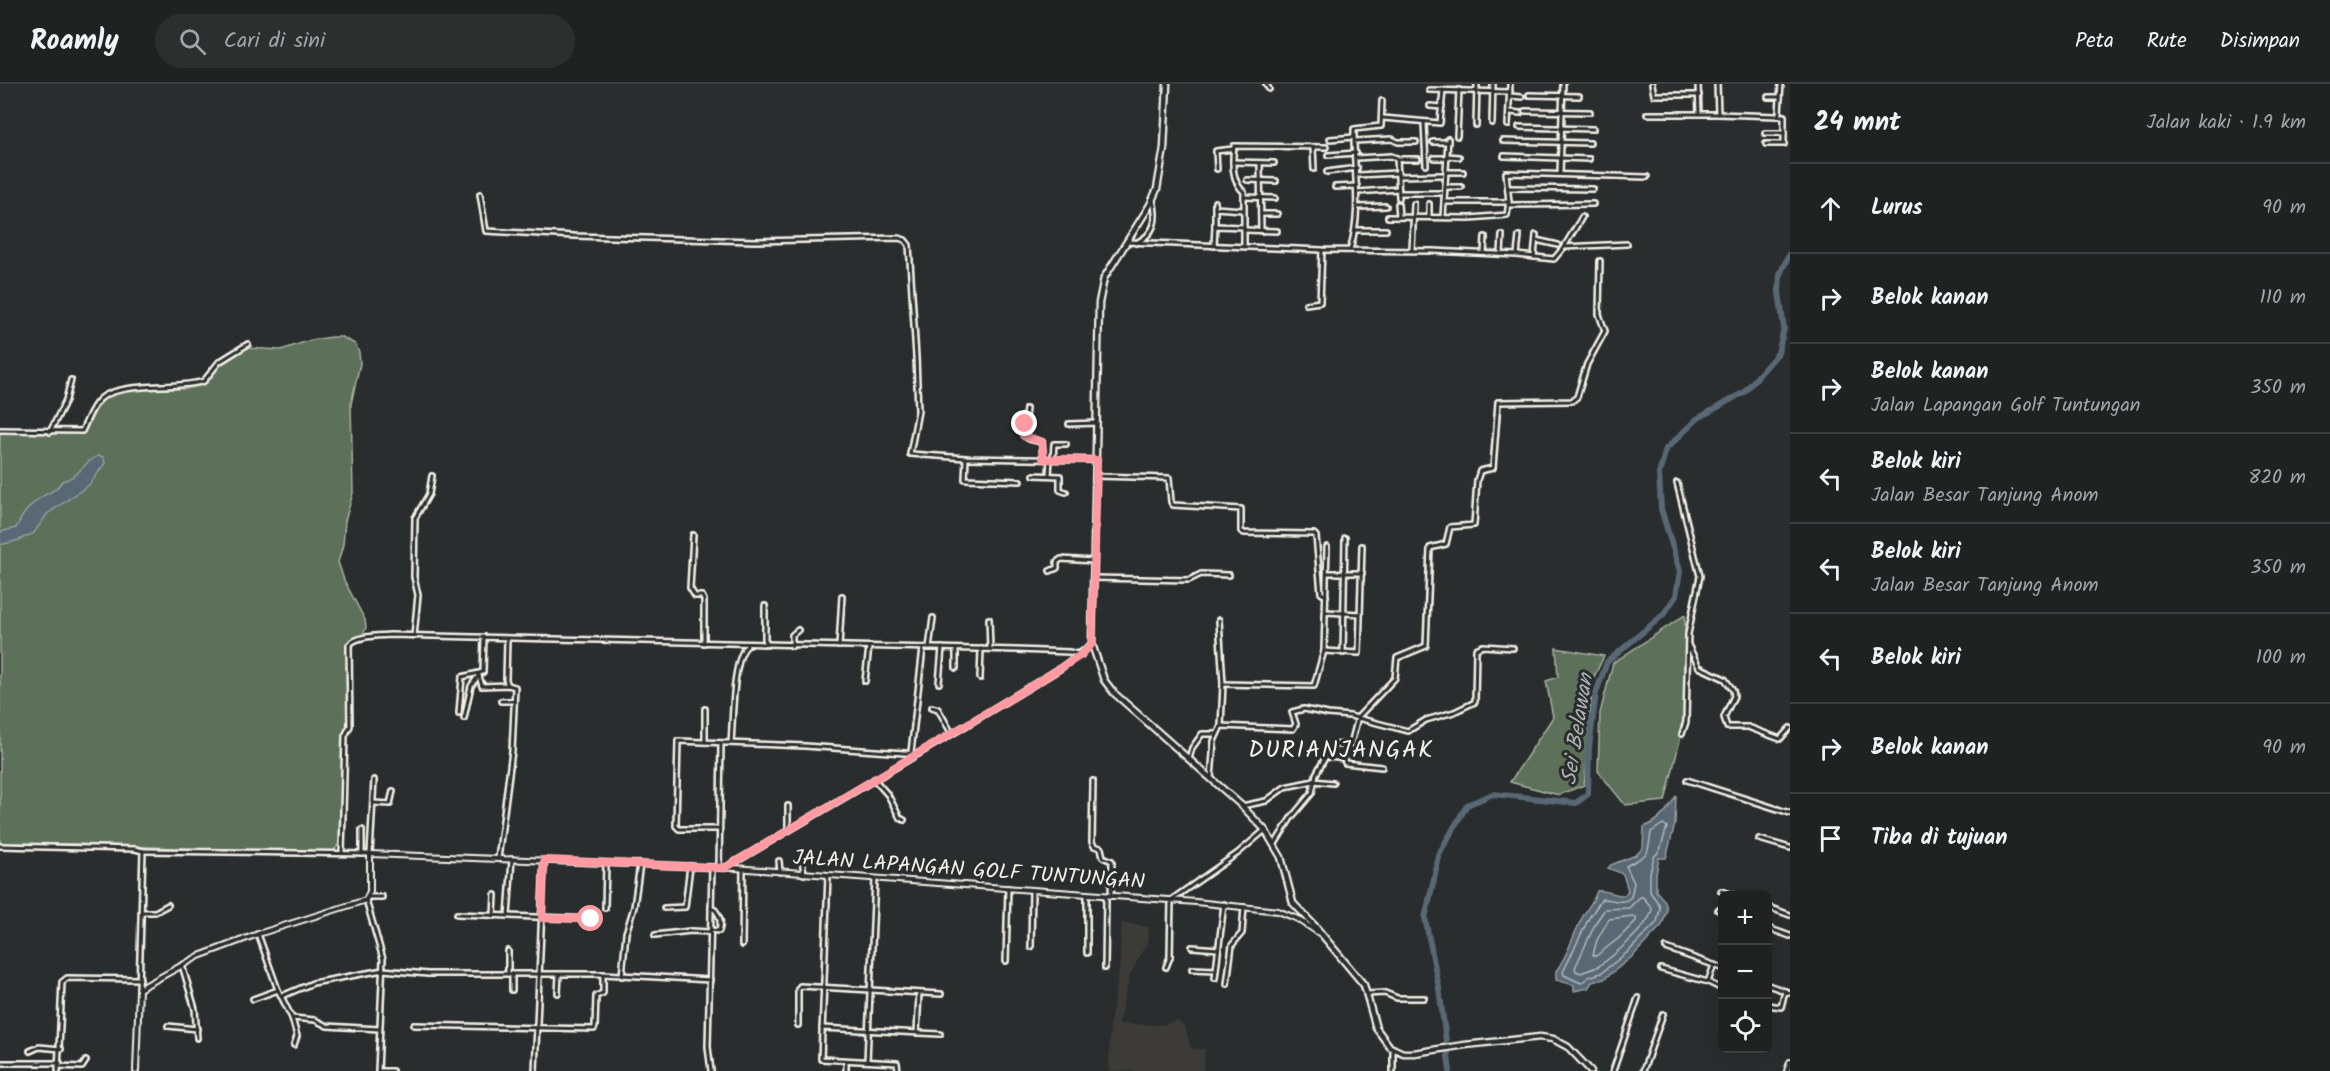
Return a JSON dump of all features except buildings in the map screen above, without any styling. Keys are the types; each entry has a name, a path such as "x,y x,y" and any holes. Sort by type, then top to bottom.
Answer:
{"main road":[{"path":"1167,84 1163,156 1159,182 1153,200 1107,272 1102,286 1099,314 1092,644 1104,680 1114,693 1242,806 1265,830 1275,844 1284,865 1293,903 1319,933"},
{"name":"JALAN LAPANGAN GOLF TUNTUNGAN","path":"1319,933 1361,981 1376,1028 1381,1037 1393,1048"},
{"path":"1393,1048 1407,1053 1545,1038 1568,1047 1591,1071"}],"street":[{"path":"1266,84 1269,89"},
{"path":"1476,125 1477,84"},
{"path":"1492,123 1493,84"},
{"path":"1508,125 1510,84"},
{"path":"1560,174 1563,84"},
{"path":"1652,84 1654,95 1699,95"},
{"path":"1698,84 1699,114"},
{"path":"1717,84 1718,114"},
{"path":"1776,116 1779,113 1781,84"},
{"path":"1429,90 1493,91 1522,97"},
{"path":"1383,118 1440,123 1443,90"},
{"path":"1457,136 1459,90"},
{"path":"1529,95 1579,96"},
{"path":"1768,97 1780,97"},
{"path":"1350,250 1356,230 1358,207 1355,128 1383,124 1382,102"},
{"path":"1430,106 1442,107"},
{"path":"1525,111 1590,112"},
{"path":"1509,112 1520,113"},
{"path":"1647,114 1784,116 1784,144 1766,144"},
{"path":"1424,123 1426,165"},
{"path":"1519,127 1593,129"},
{"path":"1765,133 1784,133"},
{"path":"1330,139 1392,139 1398,142 1416,142"},
{"path":"1433,142 1448,141 1443,217"},
{"path":"1503,141 1590,143"},
{"path":"1217,169 1216,151 1233,149 1236,145 1326,147"},
{"path":"1312,147 1314,169"},
{"path":"1233,149 1237,185 1244,191 1244,246"},
{"path":"1328,155 1356,153"},
{"path":"1356,158 1391,156 1397,159 1418,159"},
{"path":"1504,156 1589,159"},
{"path":"1434,158 1459,157"},
{"path":"1397,159 1399,198"},
{"path":"1233,162 1274,163"},
{"path":"1260,163 1261,231"},
{"path":"1328,172 1357,168"},
{"path":"1446,172 1463,172"},
{"path":"1388,217 1503,217 1507,215 1508,204 1506,173 1647,177"},
{"path":"1358,175 1442,176"},
{"path":"1248,180 1276,181"},
{"path":"1335,187 1358,186"},
{"path":"1445,187 1461,187"},
{"path":"1507,188 1593,189"},
{"path":"1358,192 1441,193"},
{"path":"480,194 486,231 585,237 755,242 899,238 905,240 909,245 918,411 910,454 966,458 1097,460"},
{"path":"1244,197 1275,198"},
{"path":"1136,244 1147,238 1152,231 1156,218 1153,200"},
{"path":"1214,246 1215,202"},
{"path":"1444,202 1593,204"},
{"path":"1398,204 1398,217"},
{"path":"1412,250 1414,204"},
{"path":"1429,204 1429,216"},
{"path":"1358,207 1386,206"},
{"path":"1215,208 1244,210"},
{"path":"1261,213 1277,214"},
{"path":"1127,242 1322,250 1412,250 1554,259 1582,217"},
{"path":"1215,226 1277,231"},
{"path":"1356,230 1386,230"},
{"path":"1501,254 1502,235"},
{"path":"1534,257 1536,235"},
{"path":"1517,255 1519,236"},
{"path":"1484,253 1485,237"},
{"path":"1536,240 1558,244"},
{"path":"1564,247 1627,244"},
{"path":"1306,304 1320,302 1322,250"},
{"path":"1330,757 1333,745 1351,744 1358,717 1395,678 1397,658 1426,646 1430,548 1446,544 1449,527 1474,525 1480,471 1493,468 1498,402 1572,401 1577,397 1587,364 1605,331 1599,314 1600,261"},
{"path":"0,430 82,432 99,400 112,393 140,387 186,385 204,381 219,362 248,344"},
{"path":"51,432 66,400 71,380"},
{"path":"1026,409 1023,435 1042,442 1043,459"},
{"path":"1069,424 1097,423"},
{"path":"1049,476 1054,444 1066,444"},
{"path":"966,458 964,478 1020,481"},
{"path":"1034,475 1059,476 1060,490 1066,492"},
{"path":"414,636 418,595 414,577 415,518 429,494 432,476"},
{"path":"1096,476 1169,478 1173,505 1241,509 1241,531 1244,533 1314,534 1321,593 1326,596"},
{"path":"1677,483 1700,576 1690,618 1686,722 1682,734"},
{"path":"693,536 690,588 695,596 702,596 704,600 704,643"},
{"path":"1343,652 1345,538"},
{"path":"1324,651 1359,653 1362,546"},
{"path":"1223,684 1313,687 1324,651 1327,547"},
{"path":"1050,571 1057,568 1057,562 1061,560 1094,561"},
{"path":"1327,573 1362,573"},
{"path":"1094,578 1189,580 1201,574 1229,575"},
{"path":"839,646 842,596"},
{"path":"765,606 767,645"},
{"path":"1326,612 1361,614"},
{"path":"929,648 933,618"},
{"path":"989,620 990,649"},
{"path":"1211,778 1216,734 1221,726 1223,684 1219,620"},
{"path":"792,646 792,635 798,630"},
{"path":"342,853 345,736 350,726 349,645 353,641 375,636 484,637 990,649 1069,652 1081,655"},
{"path":"464,718 471,686 484,668 484,637"},
{"path":"507,639 506,680 508,685"},
{"path":"725,868 952,734 1081,655 1092,644"},
{"path":"1688,644 1699,667 1725,679 1733,690 1734,696 1724,717 1727,727 1748,727 1780,739 1790,728"},
{"path":"731,743 737,666 741,652 749,645"},
{"path":"1221,726 1293,729 1296,724 1292,714 1297,710 1358,717 1408,731 1426,720 1454,712 1473,703 1476,698 1476,649 1483,646 1513,648"},
{"path":"865,681 869,647"},
{"path":"911,752 923,648"},
{"path":"939,683 942,648"},
{"path":"956,649 956,668"},
{"path":"980,678 981,649"},
{"path":"479,675 482,686 515,687 512,750 498,859"},
{"path":"459,713 462,677 479,675"},
{"path":"501,701 514,701"},
{"path":"932,707 938,709 952,734"},
{"path":"705,709 705,742"},
{"path":"1189,759 1192,748 1202,734 1216,734"},
{"path":"718,829 679,829 676,826 676,743 731,743 919,754"},
{"path":"719,868 721,744"},
{"path":"1275,844 1296,811 1312,793 1314,781 1325,758 1344,760 1345,763 1383,767"},
{"path":"874,779 888,795 900,818 904,820"},
{"path":"374,780 368,899 383,957 378,1071 392,1071"},
{"path":"1687,780 1790,813"},
{"path":"1093,781 1092,842 1094,846 1101,848 1103,857 1112,861 1108,896 1106,968"},
{"path":"1242,806 1266,801 1285,787 1314,781 1333,783"},
{"path":"373,803 390,804 393,791"},
{"path":"788,806 788,831"},
{"path":"362,830 362,854"},
{"path":"1166,967 1170,957 1171,900 1238,853 1265,830"},
{"path":"1759,839 1790,848"},
{"path":"0,846 143,851 370,854"},
{"path":"136,1071 143,851"},
{"name":"JALAN LAPANGAN GOLF TUNTUNGAN","path":"370,854 712,867 1224,904 1278,911 1298,919 1319,933"},
{"path":"802,858 804,874"},
{"path":"508,916 512,859"},
{"path":"536,1071 544,860"},
{"path":"779,861 780,872"},
{"path":"605,908 606,863"},
{"path":"622,976 626,933 634,907 640,864"},
{"path":"664,908 686,907 690,866"},
{"path":"711,1071 708,1047 712,867"},
{"path":"742,945 743,869"},
{"path":"828,875 821,1059 897,1063 898,1071"},
{"path":"867,1061 875,879"},
{"path":"1006,961 1008,888"},
{"path":"1031,947 1032,890"},
{"path":"1087,894 1087,953"},
{"path":"494,916 495,895"},
{"path":"140,989 182,965 258,934 368,899 382,897"},
{"path":"1215,978 1224,904"},
{"path":"142,912 155,912 168,905"},
{"path":"1227,984 1230,950 1242,933 1244,906"},
{"path":"655,935 719,931 720,918 711,908"},
{"path":"1772,909 1790,915"},
{"path":"457,914 591,919"},
{"path":"1772,930 1790,936"},
{"path":"258,934 278,990 292,1018 297,1036 294,1045"},
{"path":"1192,947 1218,949"},
{"path":"1666,948 1718,966"},
{"path":"508,951 512,990"},
{"path":"182,965 195,1009 197,1038"},
{"path":"1708,982 1714,965"},
{"path":"1192,969 1216,970"},
{"path":"1661,969 1708,982 1718,988"},
{"path":"282,996 313,983 383,970 428,974 603,974 710,980"},
{"path":"414,1025 595,1028 596,996 603,993 603,974"},
{"path":"558,993 559,975"},
{"path":"59,1067 62,982 64,979 140,980"},
{"path":"798,1025 799,987 941,994"},
{"path":"1772,987 1790,993"},
{"path":"253,999 278,990"},
{"path":"1772,1006 1780,1007 1785,991"},
{"path":"917,1033 919,993"},
{"path":"1367,994 1385,993 1397,998 1424,998"},
{"path":"1613,1071 1638,998"},
{"path":"1643,1071 1663,1014"},
{"path":"292,1018 316,1020 327,1026 379,1029"},
{"path":"168,1026 197,1029"},
{"path":"822,1028 940,1034"},
{"path":"30,1051 37,1047 61,1049"},
{"path":"1393,1048 1393,1071"},
{"path":"0,1063 82,1067 86,1060"},
{"path":"846,1061 846,1071"},
{"path":"1787,1071 1790,1062"}],"shaded area":[{"path":"1122,923 1149,927 1147,942 1130,975 1118,1024 1161,1025 1177,1021 1185,1027 1191,1049 1205,1049 1203,1071 1109,1071 1110,1024 1119,973"}],"green space":[{"path":"342,337 355,344 359,352 360,364 351,404 353,493 345,521 343,545 338,562 344,580 365,620 366,628 362,637 350,639 347,644 348,724 343,734 342,839 332,854 0,843 0,433 84,433 102,398 138,389 185,389 204,385 218,365 245,348 281,350 311,340"},
{"path":"1685,615 1685,720 1665,801 1625,805 1598,771 1600,713 1613,663"},
{"path":"1556,648 1604,656 1591,683 1591,724 1584,785 1559,795 1510,782 1553,717 1546,681 1558,677"}],"water":[{"path":"98,456 103,457 105,463 89,485 47,514 34,533 0,545 0,532 16,528 36,501 55,489 62,481 74,476"},
{"path":"1676,796 1675,824 1666,858 1659,858 1656,874 1656,891 1665,901 1667,910 1662,925 1633,956 1604,979 1592,982 1588,988 1574,991 1574,985 1556,980 1556,971 1583,916 1597,891 1625,895 1628,890 1623,874 1608,868 1636,855 1643,848 1644,827 1663,815"}],"waterway":[{"name":"Sei Belawan","path":"1450,1071 1439,988 1425,918 1440,852 1467,805 1493,794 1576,803 1588,794 1589,748 1596,693 1607,662 1663,615 1676,596 1680,571 1661,509 1659,474 1666,449 1697,419 1744,392 1778,353 1784,328 1779,292 1780,274 1790,253"}],"district":[{"name":"DURIANJANGAK","path":"1341,749"}],"route":[{"path":"591,919 542,918 544,860 725,868 1038,682 1081,655 1092,644 1097,460 1043,459 1042,442 1024,436 1025,424"}]}
